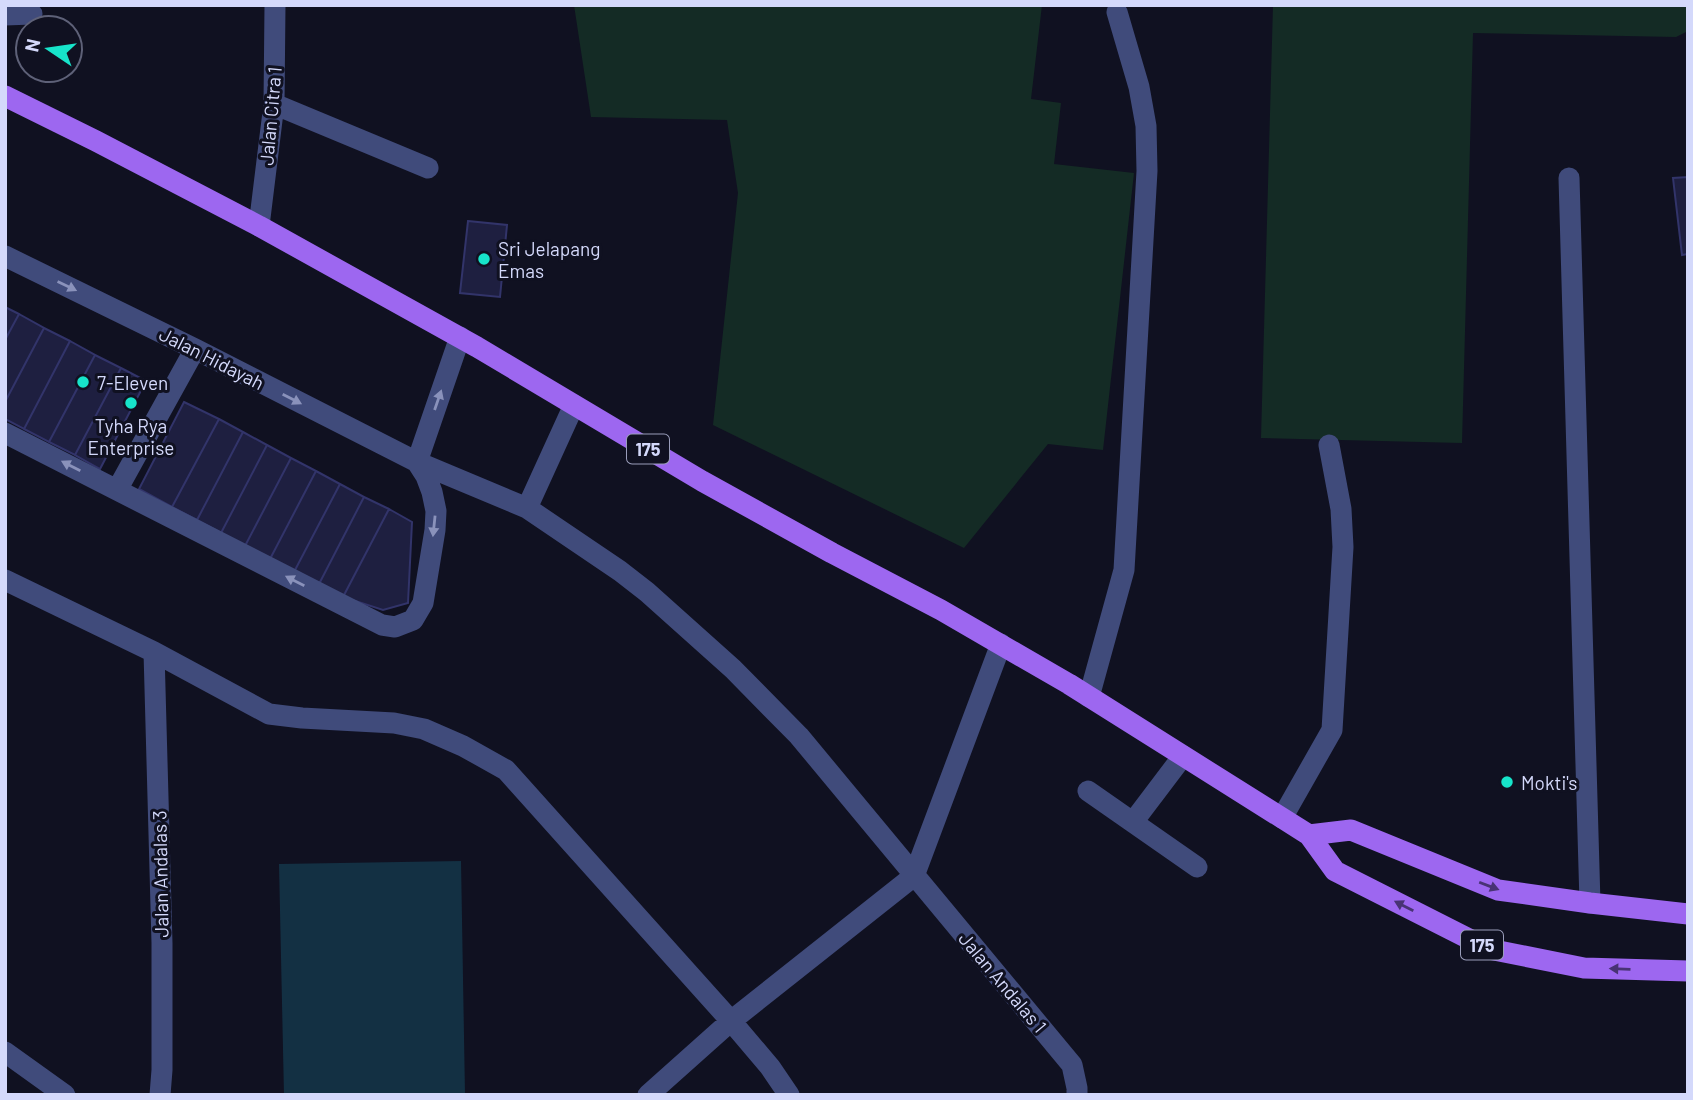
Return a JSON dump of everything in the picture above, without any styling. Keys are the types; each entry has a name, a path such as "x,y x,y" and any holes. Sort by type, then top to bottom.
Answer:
{"main road":[{"name":"175","path":"5,96 15,105 108,147 258,226 460,337 702,481 1001,644 1309,835 1335,871 1489,949 1584,968 1688,971"},
{"path":"1309,835 1351,830 1498,890 1688,914"}],"street":[{"name":"Jalan Citra 1","path":"258,226 274,104 275,5"},
{"path":"1089,697 1124,570 1147,171 1144,113 1117,12"},
{"path":"274,104 428,169"},
{"path":"1569,178 1590,903"},
{"name":"Jalan Hidayah","path":"5,256 417,462 527,508"},
{"path":"5,433 382,625 395,627 413,620 423,603 436,511 426,476 417,462 460,337"},
{"path":"117,489 195,349"},
{"path":"527,508 574,405"},
{"path":"1282,818 1332,730 1343,547 1341,509 1329,445"},
{"name":"Jalan Andalas 1","path":"527,508 638,585 733,669 799,736 1072,1065 1077,1095"},
{"path":"5,580 154,652 270,714 394,723 424,729 463,746 506,770 731,1021 789,1095"},
{"path":"648,1095 731,1021 914,876 1001,644"},
{"name":"Jalan Andalas 3","path":"154,652 162,943 160,1095"},
{"path":"1133,822 1182,756"},
{"path":"1088,791 1197,867"},
{"path":"5,1052 65,1095"}],"green space":[{"path":"574,5 1042,5 1031,99 1061,103 1054,164 1134,173 1103,450 1048,444 964,548 713,425 738,193 727,120 591,117"},
{"path":"1273,5 1688,5 1688,31 1676,37 1473,33 1462,443 1261,438"}],"water":[{"path":"461,861 465,1095 284,1095 279,864"}],"building":[{"path":"1688,177 1688,254 1682,255 1673,178"},
{"name":"Sri Jelapang Emas","path":"468,221 507,225 500,297 460,293"},
{"path":"5,307 19,314 5,340"},
{"path":"19,314 44,328 5,402 5,340"},
{"path":"44,328 70,341 24,429 5,419 5,402"},
{"path":"70,341 95,355 49,442 24,429"},
{"path":"95,355 121,368 75,455 49,442"},
{"path":"121,368 146,381 100,469 75,455"},
{"path":"184,402 219,419 172,507 139,489"},
{"path":"219,419 243,432 197,520 172,507"},
{"path":"243,432 267,445 221,533 197,520"},
{"path":"267,445 291,458 245,546 221,533"},
{"path":"291,458 316,471 270,559 245,546"},
{"path":"316,471 340,484 294,572 270,559"},
{"path":"340,484 364,497 319,584 294,572"},
{"path":"364,497 389,509 343,597 319,584"},
{"path":"389,509 412,522 408,603 383,610 343,597"}],"place":[{"name":"Sri Jelapang Emas","path":"484,259"},
{"name":"7-Eleven","path":"83,382"},
{"name":"Tyha Rya Enterprise","path":"131,403"},
{"name":"Mokti's","path":"1507,782"}]}
